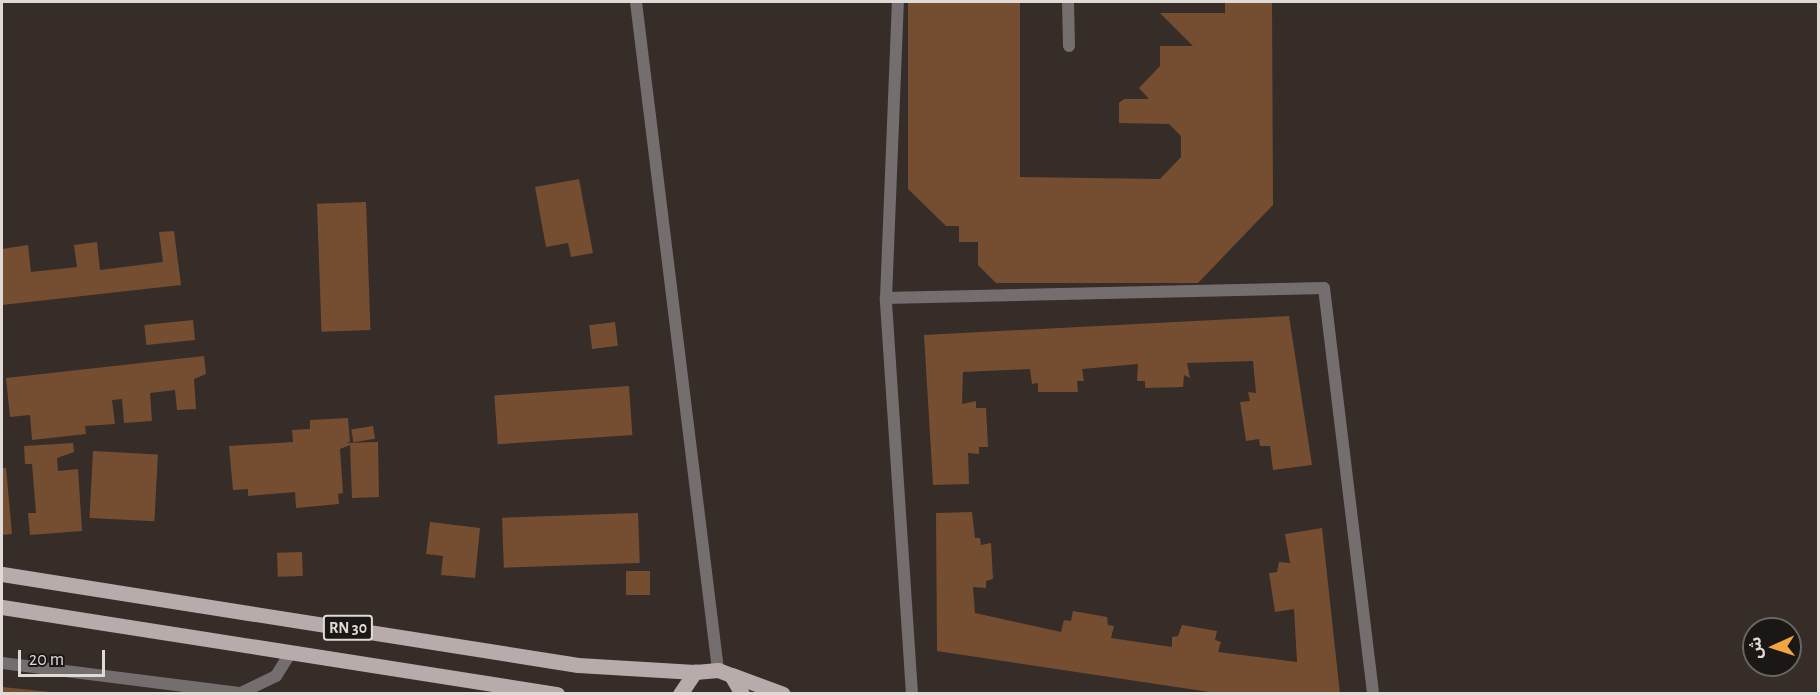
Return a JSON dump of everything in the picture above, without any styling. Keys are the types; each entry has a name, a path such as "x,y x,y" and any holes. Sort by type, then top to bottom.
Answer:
{"main road":[{"name":"RN 30","path":"2,574 578,665 695,672"},
{"name":"RN 30","path":"2,607 557,693"},
{"path":"680,693 695,672 725,672 783,693"},
{"path":"725,672 742,693"}],"street":[{"path":"636,2 725,672"},
{"path":"898,2 886,298 912,693"},
{"path":"1068,2 1069,46"},
{"path":"886,298 1324,288 1373,693"},
{"path":"2,663 241,693 276,676 291,652"}],"building":[{"path":"908,2 1020,2 1020,177 1160,179 1181,157 1181,136 1169,124 1119,123 1119,103 1124,99 1149,99 1139,88 1160,66 1160,46 1193,46 1160,13 1225,13 1225,2 1272,2 1273,205 1198,283 996,283 978,265 978,242 959,242 959,226 946,226 908,189"},
{"path":"579,179 593,253 571,257 568,243 546,247 535,187"},
{"path":"366,202 370,330 321,332 317,204"},
{"path":"174,231 181,285 2,305 2,249 28,245 31,272 77,267 74,245 97,242 100,270 163,262 159,232"},
{"path":"1289,316 1312,465 1273,470 1270,446 1260,446 1259,439 1246,441 1240,402 1250,401 1248,392 1256,393 1253,361 1187,363 1190,378 1184,375 1183,387 1145,388 1145,381 1137,381 1138,364 1082,369 1084,381 1077,381 1078,392 1038,392 1038,383 1032,384 1030,369 963,372 962,404 976,401 976,408 986,408 988,447 979,447 979,454 968,453 969,484 933,485 924,335"},
{"path":"193,320 195,340 146,345 144,325"},
{"path":"615,322 618,346 592,349 589,325"},
{"path":"204,356 206,374 194,379 196,409 177,410 175,390 150,393 152,421 124,423 122,399 112,400 115,424 85,426 86,434 32,440 30,415 10,417 6,378"},
{"path":"629,386 632,435 498,444 494,395"},
{"path":"348,418 350,442 346,443 378,442 379,497 352,498 350,445 340,449 343,493 338,494 339,504 296,508 295,492 248,496 248,489 233,490 229,446 293,442 292,430 310,429 310,420"},
{"path":"373,426 375,439 353,442 351,429"},
{"path":"73,443 74,452 57,458 58,471 78,469 82,531 30,535 28,513 36,513 32,464 25,464 24,446"},
{"path":"93,451 158,454 154,521 89,518"},
{"path":"2,468 6,468 12,534 2,535"},
{"path":"972,512 975,538 980,538 981,545 991,543 993,579 986,581 986,588 973,587 975,613 1061,632 1064,620 1071,621 1073,611 1107,617 1108,625 1114,626 1111,638 1172,647 1172,637 1178,636 1182,625 1217,631 1215,640 1221,642 1218,652 1297,662 1294,609 1275,612 1269,573 1277,572 1279,562 1290,563 1285,534 1322,528 1340,694 1223,694 937,651 936,513"},
{"path":"638,513 640,563 504,568 502,518"},
{"path":"430,522 480,528 475,578 441,575 443,556 426,554"},
{"path":"302,552 303,576 278,577 277,553"},
{"path":"626,571 650,571 650,595 626,595"},
{"path":"2,687 51,692 50,694 2,694"}]}
